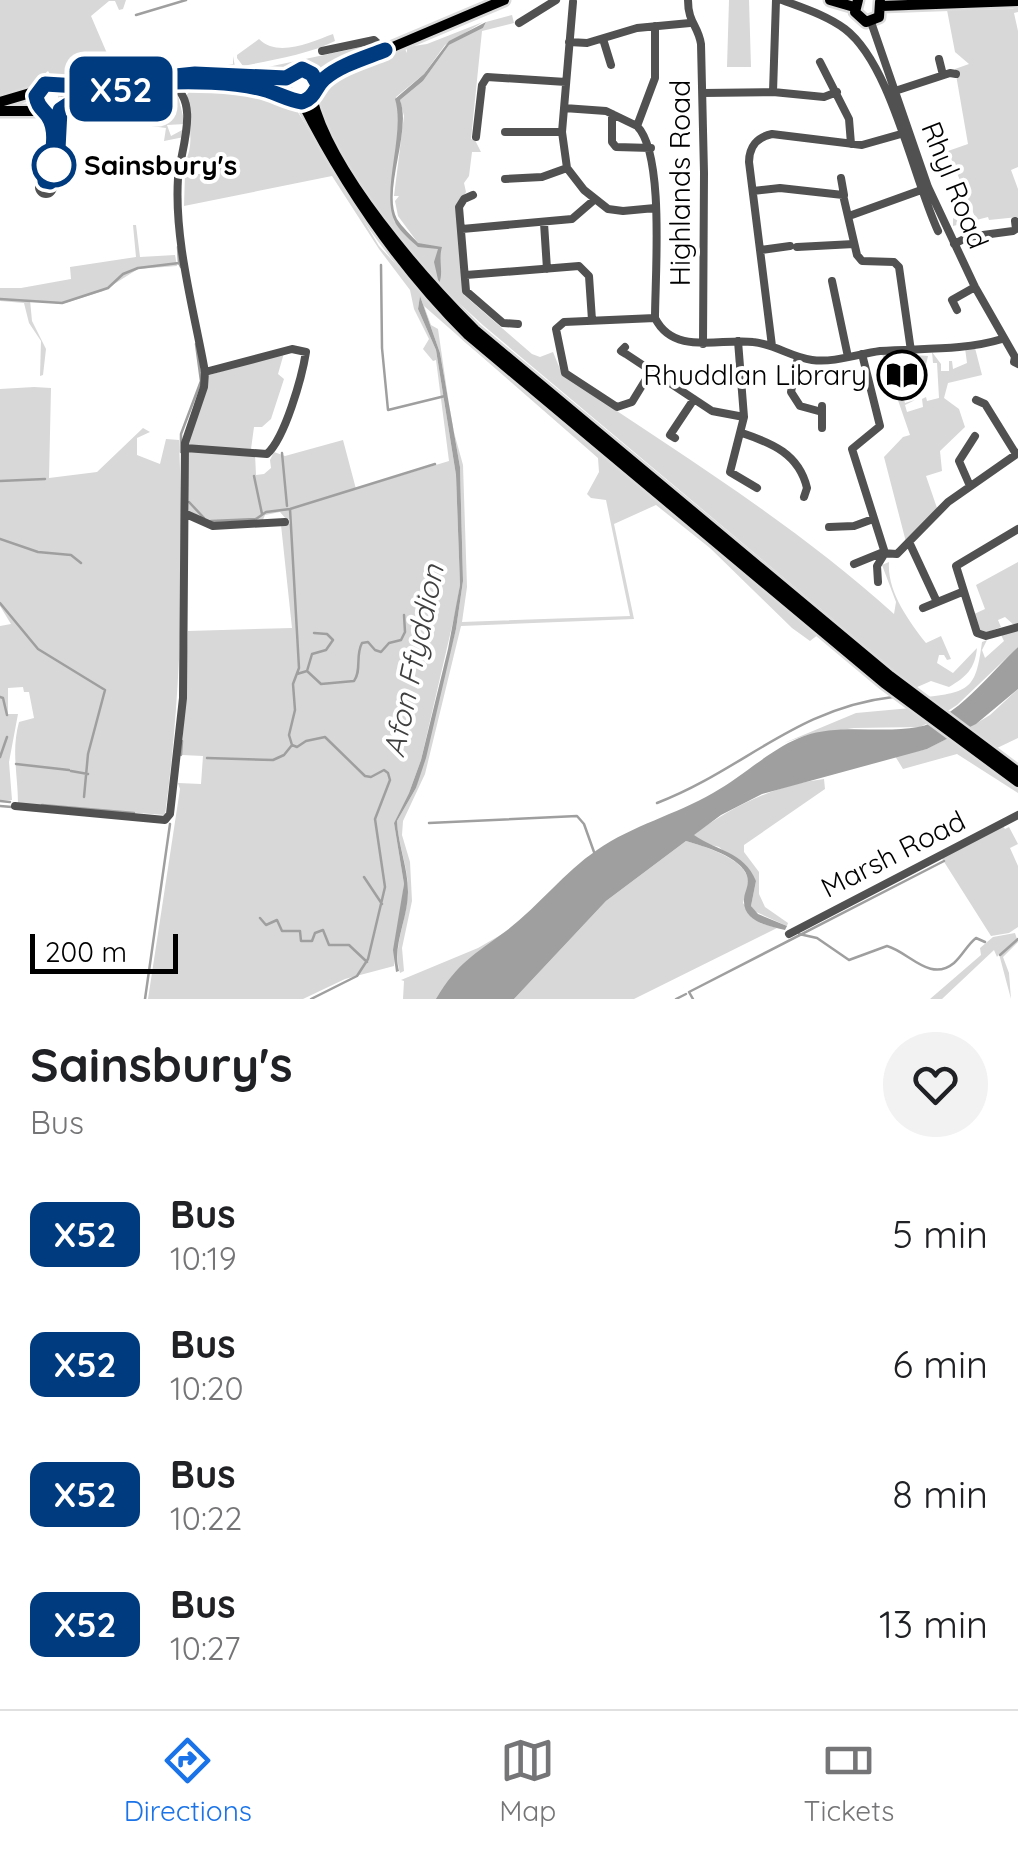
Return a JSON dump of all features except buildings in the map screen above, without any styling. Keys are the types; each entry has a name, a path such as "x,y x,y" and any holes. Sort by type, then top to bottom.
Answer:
{"main road":[{"path":"0,112 44,111 61,108 92,93 170,84 240,84 286,94 311,91 336,71 504,0"},
{"path":"830,0 856,4 857,17 871,22 879,16 880,3 1018,1"},
{"path":"0,102 38,91 48,83 78,86 183,75 286,78 302,69 324,130 358,187 388,232 444,300 887,679 1018,782"},
{"path":"286,78 286,94"},
{"path":"58,85 65,94 61,108"},
{"path":"38,91 36,101 44,111"},
{"path":"887,679 1018,772"}],"street":[{"path":"522,23 556,0"},
{"name":"Highlands Road","path":"688,0 691,24 700,38 703,93 703,344"},
{"path":"773,92 779,0 822,16 855,38 880,77 938,231"},
{"path":"571,1 562,132 567,168 594,200 615,211 654,208"},
{"name":"Rhyl Road","path":"871,22 924,189 1002,338 1017,359"},
{"path":"569,42 587,44 655,26 691,24"},
{"path":"637,126 655,78 655,26"},
{"path":"603,39 611,65"},
{"path":"322,50 374,40 385,50"},
{"path":"940,58 942,75"},
{"path":"825,66 849,119 851,144"},
{"path":"895,91 956,74"},
{"path":"478,134 482,85 487,77 566,82"},
{"path":"183,96 194,83"},
{"path":"15,806 165,820 170,814 183,698 185,448 205,372 188,282 179,203 180,168 188,128 183,96 170,84"},
{"path":"703,93 824,96 836,92"},
{"path":"44,111 51,121 53,138 48,182 58,149 61,108"},
{"path":"564,108 612,114 637,126 651,148 655,318 661,328 676,338 703,344 738,341 772,346 798,357 823,361 1002,338"},
{"path":"612,114 612,142 616,148 651,148"},
{"path":"505,132 562,132"},
{"path":"772,346 750,174 750,152 756,140 767,135 862,145 901,134"},
{"path":"511,177 556,174 567,168"},
{"path":"841,178 854,244 862,261 894,262 900,267 911,351"},
{"path":"754,191 780,188 834,192 846,207"},
{"path":"846,207 924,189"},
{"path":"469,194 460,207 467,294 502,322 515,325"},
{"path":"462,229 572,219 594,200"},
{"path":"954,244 1012,231 1016,229 1014,221"},
{"path":"544,223 547,268"},
{"path":"760,250 854,244"},
{"path":"466,275 579,266 586,272 591,290 592,320"},
{"path":"832,281 848,357"},
{"path":"957,310 952,300 975,287"},
{"path":"651,372 632,402 617,407 565,373 554,323 655,318"},
{"path":"738,341 744,416 730,472 757,488"},
{"path":"621,347 651,372 718,413 744,416"},
{"path":"185,448 267,454 284,426 306,352 292,349 205,372"},
{"path":"862,354 880,426 852,449 884,553 877,566 878,582"},
{"path":"798,357 792,392 800,406 822,409 822,428"},
{"path":"670,438 694,399"},
{"path":"854,564 884,553 897,554 948,502 1017,453 985,404 976,400"},
{"path":"742,433 774,445 796,461 807,488 802,499"},
{"path":"970,486 960,461 975,436"},
{"path":"186,514 213,526 284,522"},
{"path":"833,531 873,519"},
{"path":"1018,530 957,564 962,592 981,636 1018,627"},
{"path":"910,544 937,602"},
{"path":"924,608 962,592"},
{"name":"Marsh Road","path":"789,934 1018,815"}],"shaded area":[{"path":"0,0 126,0 123,9 109,1 91,16 115,72 228,65 233,64 233,56 235,67 151,71 83,80 51,76 48,71 26,89 0,96"},
{"path":"729,0 749,0 751,67 727,67"},
{"path":"1018,3 1018,12 1014,13 1018,31 1018,167 1011,170 1018,189 1018,217 988,217 953,226 953,218 960,222 975,217 948,151 968,144 955,69 969,64 955,52 947,10 1013,9"},
{"path":"512,15 514,23 482,31 471,139 481,152 472,152 469,176 464,183 466,192 457,208 464,295 532,354 540,357 553,352 562,374 773,517 894,614 896,602 882,565 889,562 891,584 912,625 926,643 941,636 951,659 939,655 937,663 953,673 977,648 972,667 949,687 931,681 915,688 484,326 433,278 364,189 332,135 318,93 334,76 404,47 407,53 407,47 427,44 483,22 445,45 424,74 396,97 400,115 391,200 394,221 418,243 398,216 395,201 399,196 394,196 404,116 400,100 423,81 449,45 483,28 486,22"},
{"path":"486,22 483,28 449,45 423,81 400,100 403,113 393,207 399,222 418,243 442,247 439,284 434,262 438,249 418,247 398,227 392,212 390,197 398,113 395,99 424,74 449,41"},
{"path":"333,34 335,41 290,56 243,66 237,58 259,39 267,45 285,48"},
{"path":"375,44 377,48 323,71 299,66 269,75 204,71 245,72"},
{"path":"165,88 177,92 185,124 167,125 171,136 184,129 184,137 164,141 166,128 151,126 153,95 132,97 131,90"},
{"path":"191,89 263,93 296,109 379,246 451,324 528,394 819,634 810,641 792,628 710,548 656,505 614,524 634,619 461,626 425,774 403,821 412,901 402,948 404,971 400,973 398,953 408,884 397,821 416,788 456,629 463,581 460,467 454,431 463,465 467,587 462,622 630,616 606,500 587,494 599,472 598,458 424,306 431,325 438,329 449,404 440,353 420,296 418,309 436,350 456,475 460,585 421,760 394,823 404,884 394,966 345,979 303,999 148,999 178,783 201,784 203,756 182,755 188,631 292,628 281,525 290,524 290,519 280,512 265,515 262,522 213,525 189,514 187,452 255,454 256,475 271,468 274,452 285,456 343,440 356,489 449,461 436,360 423,349 429,339 414,309 410,290 379,249 332,176 184,206 185,174 200,174 205,167 203,162 185,162 190,138 186,96"},
{"path":"133,225 140,257 175,255 177,266 138,269 103,291 62,304 30,300 32,321 46,349 40,376 41,341 29,323 24,303 0,301 0,288 71,279 70,267 136,257"},
{"path":"420,296 440,353 460,467 463,581 426,758 416,788 397,821 408,892 396,972 393,950 404,884 394,823 421,760 460,585 456,475 436,350 418,309"},
{"path":"965,348 975,348 982,375 948,383 944,398 959,409 965,427 940,451 942,471 926,476 937,508 906,542 884,457 910,435 882,354 899,354 902,361 901,354 928,356 925,369 924,364 894,366 905,403 915,400 905,405 907,412 923,407 922,399 926,397 927,401 939,398 937,363 933,363 932,352 941,371 949,371 949,361 953,369 967,363"},
{"path":"284,353 278,374 284,379 271,419 262,427 254,427 251,449 187,447 206,376"},
{"path":"51,388 49,478 97,472 143,428 150,432 137,438 137,455 160,464 166,439 179,440 180,628 165,815 18,804 15,753 19,722 34,718 29,692 24,692 23,687 8,688 8,714 18,714 9,762 12,800 0,800 0,626 11,624 0,606 0,389"},
{"path":"1018,562 1018,624 1015,626 1005,617 998,620 1001,627 982,634 972,615 985,609 976,585"},
{"path":"1018,629 1018,647 957,705 946,712 927,697 963,689 974,677 982,642 987,640 982,650 985,658 1004,641 1000,633"},
{"path":"1018,647 1018,689 976,724 927,749 762,794 721,815 694,835 744,863 756,881 751,906 758,914 787,926 785,930 758,922 748,913 744,900 748,879 738,863 686,841 606,901 514,999 436,999 467,960 611,841 713,793 804,736 832,730 904,729 932,723 972,694"},
{"path":"1018,689 1018,738 995,749 967,729 990,715"},
{"path":"911,708 928,723 920,727 854,728 807,735 784,743 856,713"},
{"path":"948,738 1018,787 1018,793 957,754 903,769 895,756 927,749"},
{"path":"824,779 825,789 744,845 744,852 759,872 759,894 765,907 787,926 754,911 751,906 756,881 719,847 703,843 693,835 755,798"},
{"path":"1003,826 1009,827 1018,844 1010,848 1018,866 1018,927 991,936 941,857"},
{"path":"686,841 722,854 739,865 748,879 743,903 760,923 777,928 634,999 514,999 606,901"},
{"path":"504,933 444,999 403,999 401,980"},
{"path":"1015,933 1018,942 1003,957 1011,999 999,954 997,957 994,950 942,999 930,999 981,955 980,948 993,937"}],"waterway":[{"path":"136,15 186,0"},
{"path":"178,247 179,263"},
{"path":"0,299 62,303 108,288 123,274 138,268 179,263 181,267"},
{"path":"381,265 382,348 388,410 445,396"},
{"path":"181,452 181,434 201,381 196,344"},
{"path":"282,453 287,506"},
{"path":"211,521 256,519 266,512 290,509 435,464"},
{"path":"254,476 262,514"},
{"path":"0,481 45,479"},
{"path":"189,502 204,518"},
{"path":"290,509 299,668 293,684 295,710 289,735 292,745 297,747 325,737 365,776 384,770 390,780 375,819 385,887 368,959 357,976 311,999"},
{"path":"0,539 38,552 71,555 81,563"},
{"path":"0,603 38,649 105,690 88,754 84,797"},
{"name":"Afon Ffyddion","path":"307,671 321,684 354,681 362,643 368,642 381,652 389,643 401,640 405,632 404,615"},
{"path":"297,674 307,671 312,654 326,650 333,640 327,634 314,633"},
{"path":"0,697 7,715"},
{"path":"657,803 798,727 859,703 893,697"},
{"path":"0,757 7,737"},
{"path":"181,755 182,741"},
{"path":"207,758 273,760 292,745"},
{"path":"16,764 69,770"},
{"path":"71,771 88,774"},
{"path":"0,801 10,802"},
{"path":"42,805 134,813"},
{"path":"0,806 12,807"},
{"path":"429,823 577,816 594,852"},
{"path":"145,999 170,824"},
{"path":"693,999 689,992 944,861"},
{"path":"364,877 382,904"},
{"path":"260,918 266,925 277,920 282,931 300,931 301,941 312,941 315,933 323,930 329,945 349,945 367,962"},
{"path":"799,934 817,938 849,960 887,946 936,970 954,963 976,938 985,942"},
{"path":"1000,955 1018,939"},
{"path":"676,999 686,994"}],"bus line":[{"name":"X52","path":"316,81 302,69 286,78 195,74 69,87 45,84 40,87 36,101 53,130 45,181 50,182 58,149 60,110 83,96 173,84 240,84 286,94 302,102 312,98 320,82 336,71 385,50"}],"place":[{"name":"Sainsbury's","path":"54,165"},
{"name":"Rhuddlan Library","path":"902,375"}]}
